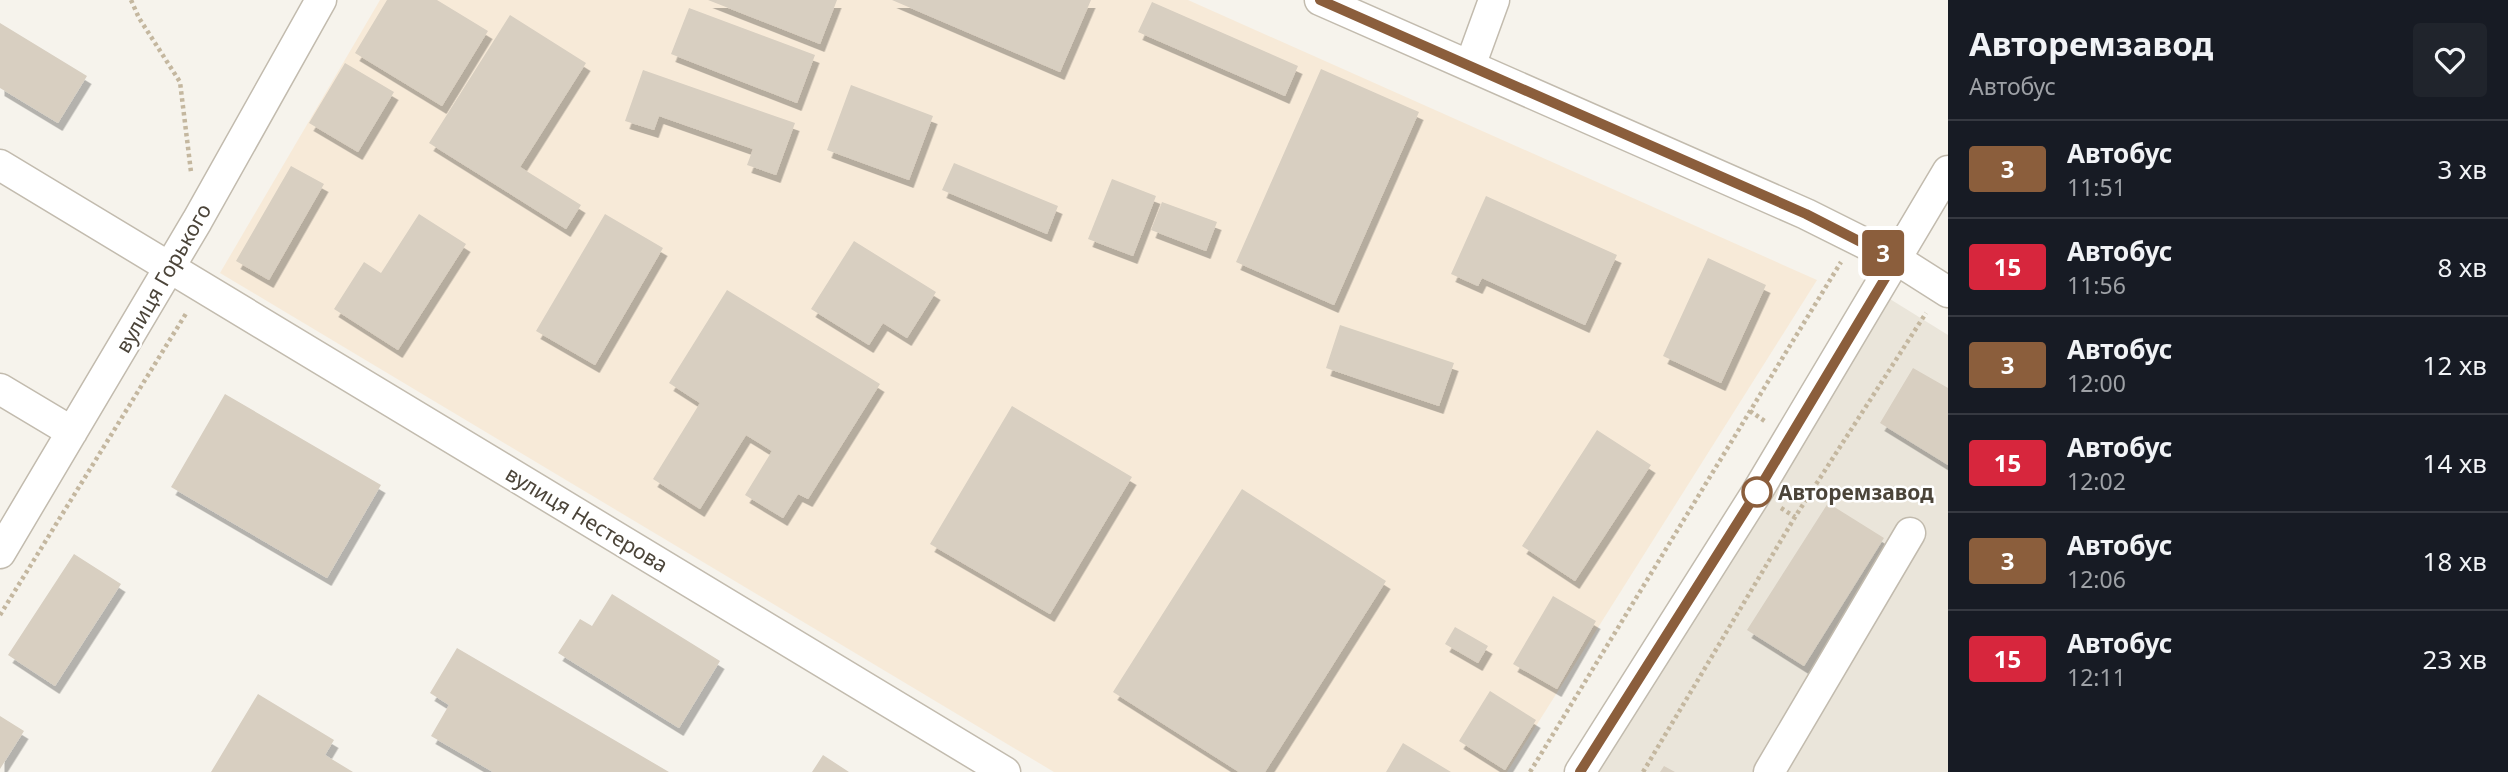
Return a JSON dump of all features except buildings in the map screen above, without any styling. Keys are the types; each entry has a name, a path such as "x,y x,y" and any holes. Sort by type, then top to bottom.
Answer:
{"street":[{"name":"вулиця Горького","path":"0,553 197,221 321,0"},
{"path":"1320,0 1856,238 1945,290"},
{"path":"1470,66 1494,0"},
{"name":"вулиця Нестерова","path":"0,165 1005,772"},
{"path":"1580,772 1757,492 1948,171"},
{"path":"0,389 72,432"},
{"path":"1769,772 1910,533"}],"path":[{"path":"131,0 139,18 180,82 197,221"},
{"path":"1530,772 1856,238"},
{"path":"0,615 203,286"},
{"path":"1643,772 1795,517 1945,290"}],"shaded area":[{"path":"380,0 1188,0 1817,280 1507,772 1054,772 220,273"},
{"path":"1877,291 1948,335 1948,772 1590,772"}],"bus line":[{"name":"3","path":"1320,0 1806,214 1896,260 1757,492 1580,772"}],"place":[{"name":"Авторемзавод","path":"1757,492"}]}
